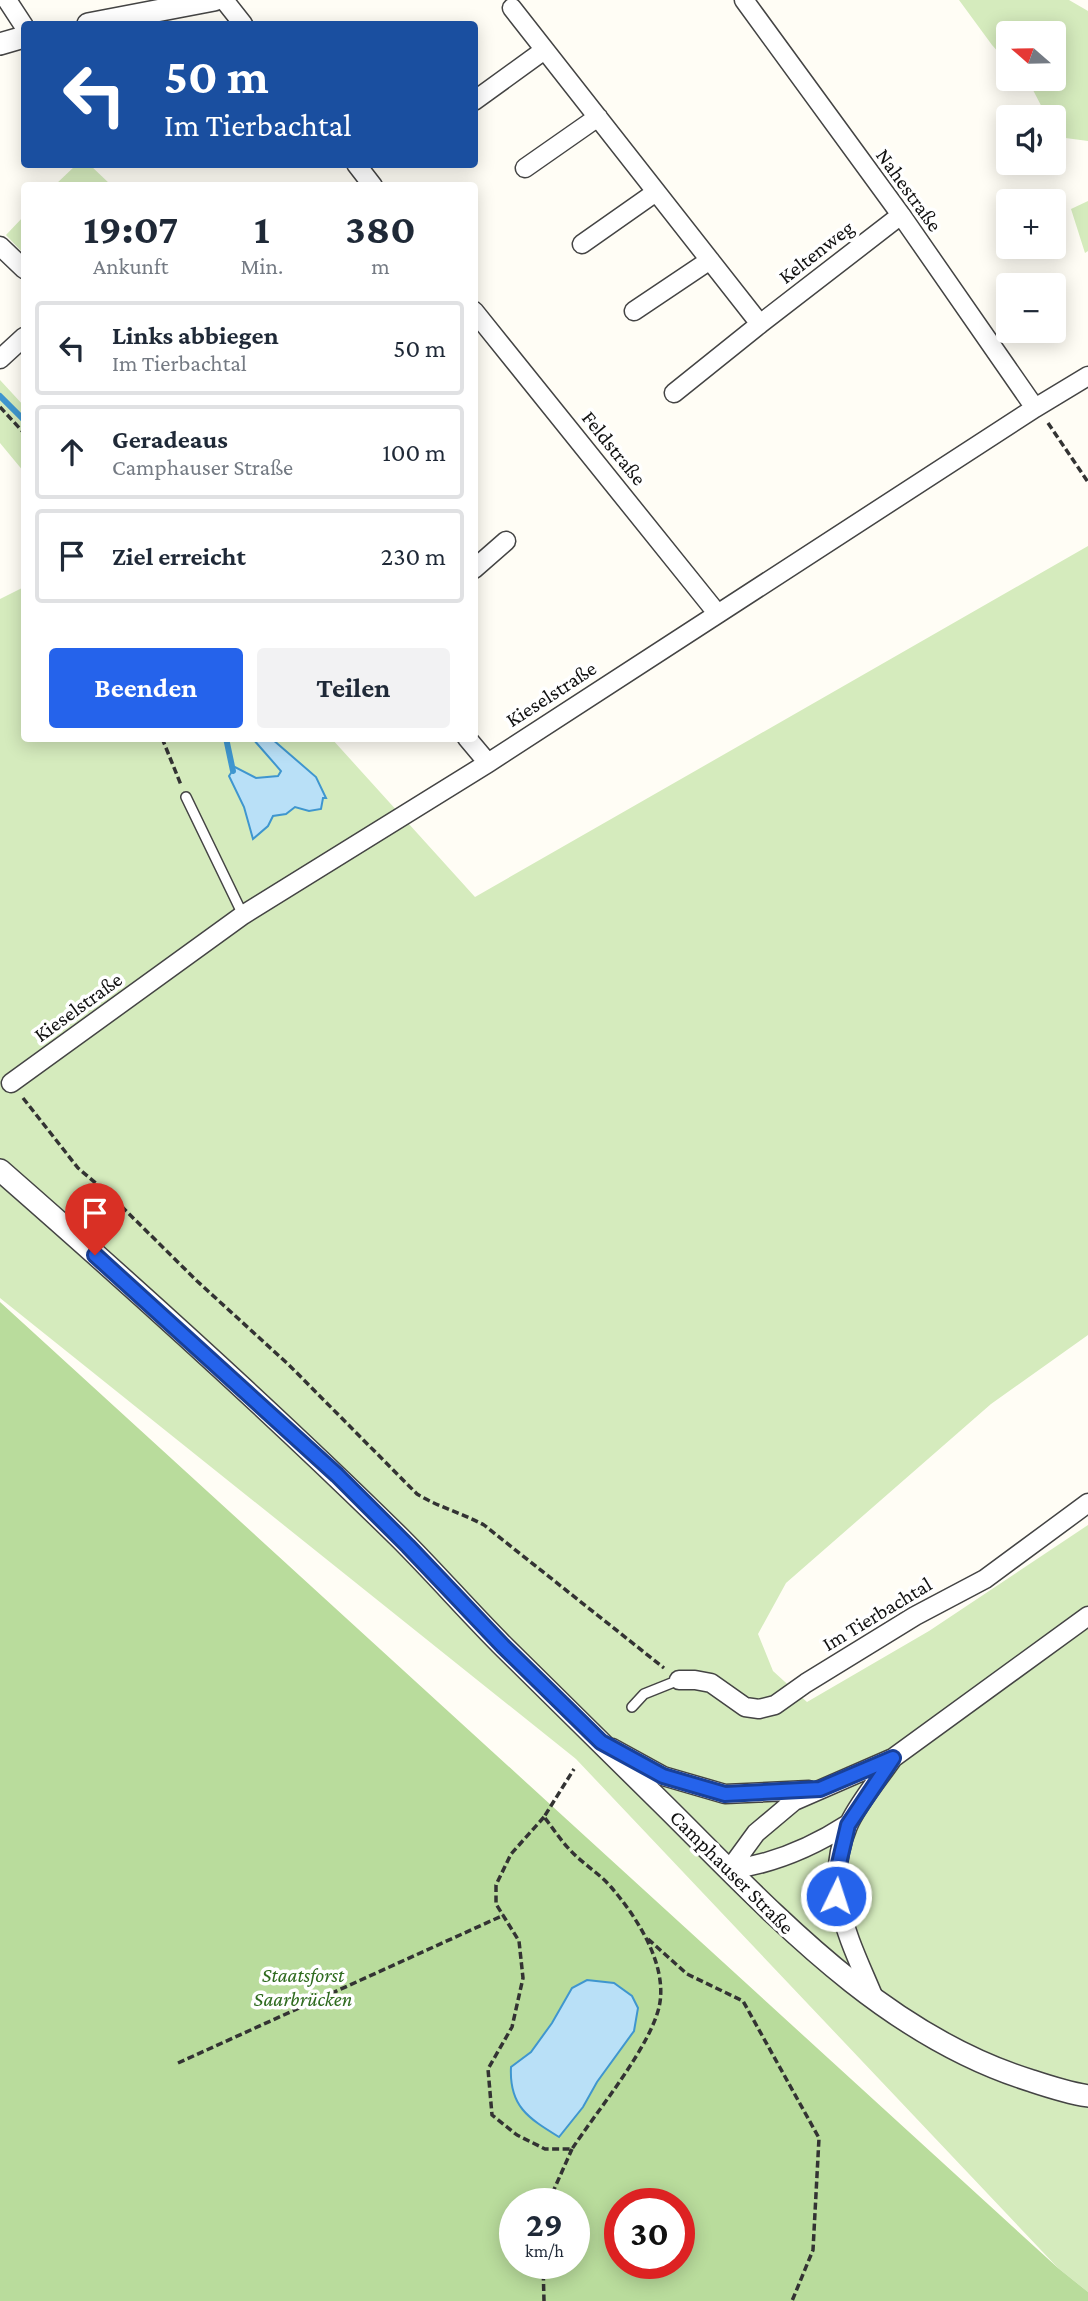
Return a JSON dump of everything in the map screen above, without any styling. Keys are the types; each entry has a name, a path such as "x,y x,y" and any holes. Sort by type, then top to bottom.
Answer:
{"street":[{"path":"7,0 21,21"},
{"path":"104,21 214,0"},
{"path":"224,0 241,21"},
{"name":"Nahestraße","path":"744,0 901,215 1035,408"},
{"path":"512,8 543,51 760,324"},
{"path":"0,44 21,38"},
{"path":"478,98 543,51"},
{"path":"525,168 598,117"},
{"path":"359,168 370,182"},
{"path":"582,244 656,192"},
{"name":"Keltenweg","path":"674,393 901,215"},
{"path":"0,246 21,266"},
{"path":"634,311 710,260"},
{"name":"Feldstraße","path":"478,316 717,613"},
{"path":"0,359 21,340"},
{"name":"Kieselstraße","path":"11,1083 243,915 488,763 1088,376"},
{"path":"478,566 506,541"},
{"path":"470,742 488,763"},
{"name":"Camphauser Straße","path":"0,1170 337,1475 503,1646 790,1930 874,1998 934,2038 1009,2074 1088,2096"},
{"name":"Im Tierbachtal","path":"679,1680 695,1679 711,1683 745,1707 759,1709 775,1705 915,1616 985,1579 1088,1503"},
{"path":"729,1870 756,1833 794,1801 893,1758 1088,1616"},
{"path":"601,1742 663,1776 725,1794 820,1789"},
{"path":"874,1998 836,1896 837,1872 848,1825 893,1758"},
{"path":"729,1870 760,1866 801,1851 848,1825"}],"lane":[{"path":"186,797 243,915"},
{"path":"632,1707 644,1694 679,1680"}],"path":[{"path":"0,407 21,430"},
{"path":"1035,408 1053,429 1088,482"},
{"path":"164,742 186,797"},
{"path":"11,1083 78,1168 289,1365 417,1494 484,1525 679,1680"},
{"path":"572,2149 545,2149 517,2135 492,2115 488,2069 512,2027 523,1978 519,1941 496,1904 496,1885 511,1854 544,1817 574,1769"},
{"path":"544,1817 570,1851 610,1886 654,1951 661,1986 660,2003 653,2024 635,2057 572,2149 555,2188"},
{"path":"178,2063 504,1916"},
{"path":"645,1937 687,1974 743,2001 819,2138 813,2250 792,2301"},
{"path":"543,2279 544,2301"}],"green space":[{"path":"959,0 1069,0 1088,11 1088,141 1066,138 1066,105 1041,105 1034,91 1066,91 1066,21 996,21 996,50"},
{"path":"73,168 93,168 108,182 58,182"},
{"path":"1088,201 1088,251 1085,253 1071,209"},
{"path":"21,219 21,251 6,235"},
{"path":"0,380 21,403 21,468 0,443"},
{"path":"1088,546 1088,1335 991,1404 786,1583 758,1634 773,1671 807,1702 929,1631 1088,1525 1088,2292 1058,2268 576,1759 0,1298 0,599 21,588 21,742 335,742 475,897"},
{"name":"Staatsforst Saarbrücken","path":"0,1302 1058,2268 1088,2292 1088,2301 0,2301"}],"water":[{"path":"256,742 275,742 316,777 326,798 323,798 321,809 309,811 295,807 286,814 273,816 268,826 253,839 244,807 229,776 235,767 256,778 278,776 281,771"},
{"path":"587,1980 614,1983 632,1996 638,2008 634,2031 597,2082 583,2107 559,2137 538,2124 523,2110 513,2092 511,2067 531,2052 572,1988"}],"waterway":[{"path":"0,396 21,417"},
{"path":"227,742 233,771"}],"route":[{"path":"95,1255 337,1475 503,1646 601,1742 663,1776 725,1794 820,1789 893,1758 848,1825 841,1847 836,1896"}]}
